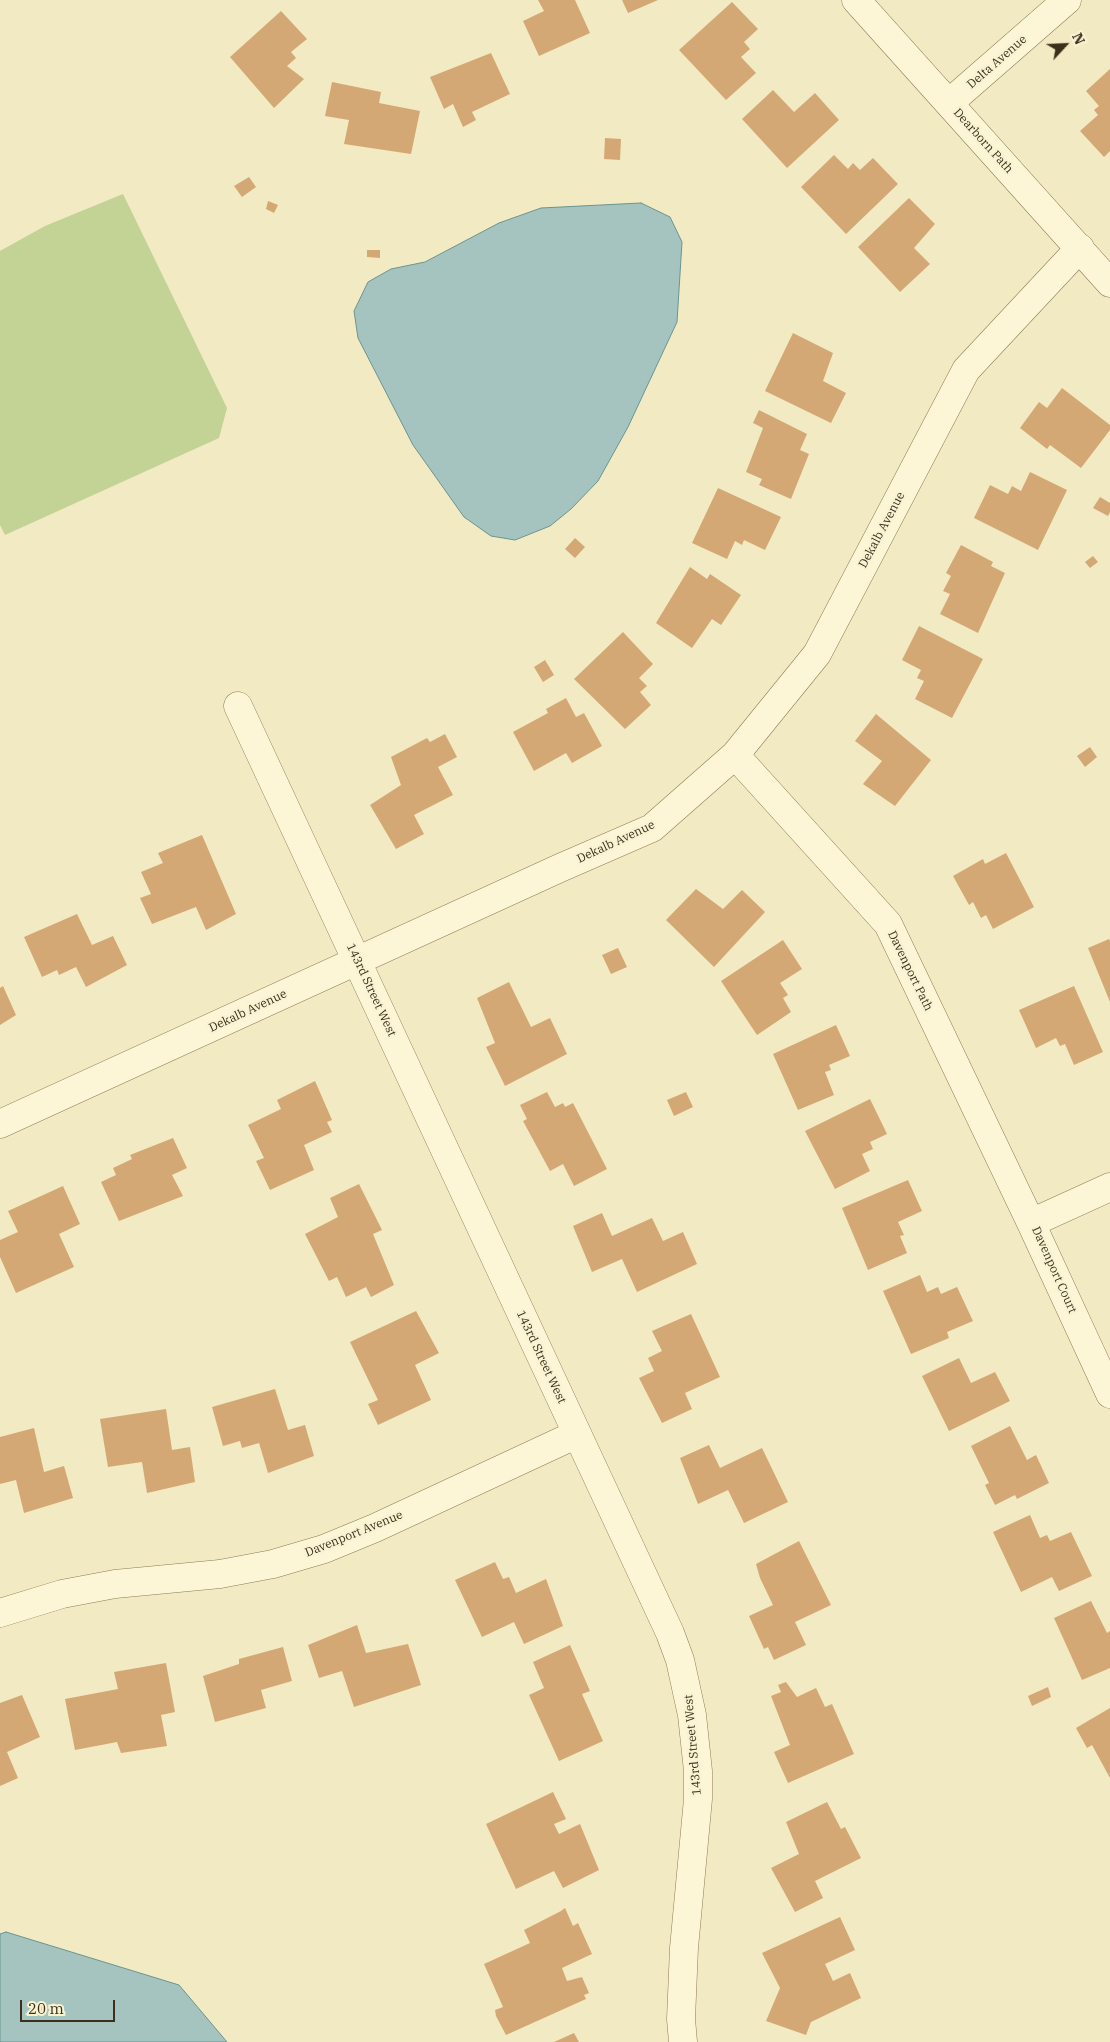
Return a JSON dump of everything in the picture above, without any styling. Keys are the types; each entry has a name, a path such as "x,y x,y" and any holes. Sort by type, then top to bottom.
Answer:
{"street":[{"name":"Dearborn Path","path":"856,0 1110,283"},
{"name":"Delta Avenue","path":"949,103 1067,0"},
{"name":"Dekalb Avenue","path":"0,1124 652,828 735,755 817,654 966,370 1080,248"},
{"name":"143rd Street West","path":"238,706 670,1634 680,1660 691,1705 698,1771 698,1799 684,1948 681,2019 683,2042"},
{"name":"Davenport Path","path":"735,755 888,924 1031,1223"},
{"name":"Davenport Court","path":"1110,1186 1031,1223 1110,1394"},
{"name":"Davenport Avenue","path":"0,1613 71,1592 115,1584 220,1574 273,1564 324,1549 374,1528 577,1434"}],"green space":[{"path":"123,194 227,408 219,438 5,535 0,525 0,251 45,226"}],"water":[{"path":"641,203 670,217 682,242 677,322 628,427 598,481 571,509 550,526 515,540 491,536 464,517 413,445 358,338 354,311 368,282 391,269 425,262 499,223 541,208"},
{"path":"6,1932 179,1985 227,2042 0,2042 0,1934"}],"building":[{"path":"538,0 575,0 590,33 539,56 523,21 544,11"},
{"path":"622,0 658,0 628,13"},
{"path":"732,2 758,29 744,42 750,49 741,57 756,73 726,100 679,50"},
{"path":"281,11 307,39 291,52 296,58 287,66 304,79 274,108 230,57"},
{"path":"491,53 510,94 472,112 476,120 463,127 453,104 444,109 430,77"},
{"path":"1110,69 1110,151 1104,157 1080,131 1098,115 1094,110 1099,106 1086,91"},
{"path":"332,82 381,92 379,103 420,111 411,154 344,144 349,120 325,116"},
{"path":"773,90 794,112 815,93 839,120 787,168 742,119"},
{"path":"605,138 621,139 620,160 604,159"},
{"path":"834,155 848,169 853,163 860,170 873,158 898,184 846,234 801,187"},
{"path":"249,177 256,187 242,197 234,186"},
{"path":"909,198 935,224 914,248 930,264 900,292 858,247"},
{"path":"268,201 278,205 274,213 266,209"},
{"path":"367,250 380,250 380,258 367,257"},
{"path":"793,333 833,353 823,381 846,393 831,423 765,391"},
{"path":"1062,388 1110,425 1110,430 1081,468 1050,445 1047,449 1020,428 1039,402 1047,408"},
{"path":"759,410 807,434 800,450 809,454 791,499 759,485 762,479 746,472 763,428 753,423"},
{"path":"1030,472 1067,490 1038,550 974,518 990,485 1008,494 1012,486 1021,491"},
{"path":"718,488 781,517 765,550 744,540 742,545 735,541 727,559 692,543"},
{"path":"1100,497 1110,503 1108,516 1093,508"},
{"path":"575,538 585,547 575,558 565,549"},
{"path":"961,545 993,562 991,566 1005,573 978,633 940,614 950,594 943,591 951,576 946,573"},
{"path":"1093,556 1098,562 1090,568 1085,562"},
{"path":"690,567 707,579 710,574 741,595 721,625 712,619 692,648 656,623"},
{"path":"919,626 983,659 952,718 915,699 924,681 917,678 921,670 902,660"},
{"path":"623,632 653,664 639,678 647,686 640,692 651,705 625,729 574,679"},
{"path":"545,660 554,675 543,682 534,667"},
{"path":"566,698 576,717 584,713 602,746 572,763 566,753 534,771 513,732 548,713 546,709"},
{"path":"876,714 931,760 895,806 863,784 882,761 855,741"},
{"path":"445,734 457,757 438,767 453,795 414,815 424,834 396,849 370,805 401,785 391,757 427,738 430,742"},
{"path":"1090,747 1097,757 1085,767 1077,756"},
{"path":"202,835 236,914 206,930 196,907 152,924 140,898 151,894 141,872 163,863 158,853"},
{"path":"1006,853 1034,907 993,929 986,915 981,918 973,902 969,905 953,876 983,859 985,864"},
{"path":"696,889 723,909 742,890 765,912 714,967 666,920"},
{"path":"77,914 92,945 113,936 127,965 86,987 76,967 59,975 57,970 42,977 24,937"},
{"path":"1109,939 1110,941 1110,1002 1088,948"},
{"path":"783,940 802,969 780,983 788,995 783,998 791,1012 757,1035 721,981"},
{"path":"618,948 627,967 611,974 602,955"},
{"path":"509,982 531,1027 550,1018 567,1054 505,1086 486,1047 495,1043 477,998"},
{"path":"3,986 16,1015 0,1025 0,988"},
{"path":"1074,986 1103,1052 1074,1065 1065,1044 1060,1046 1056,1038 1036,1048 1019,1010"},
{"path":"836,1025 850,1056 829,1065 831,1070 825,1072 834,1095 798,1110 773,1054"},
{"path":"315,1081 332,1120 327,1122 332,1132 304,1145 314,1170 270,1190 256,1161 264,1158 248,1125 281,1109 277,1100"},
{"path":"547,1092 555,1107 563,1103 565,1107 573,1103 607,1169 574,1186 563,1164 550,1171 523,1121 527,1119 520,1105"},
{"path":"686,1092 693,1107 674,1116 667,1100"},
{"path":"870,1099 887,1134 870,1142 873,1149 862,1154 870,1171 835,1189 805,1131"},
{"path":"173,1138 187,1168 172,1175 183,1196 119,1221 101,1182 116,1175 113,1168 132,1159 130,1155"},
{"path":"908,1180 922,1211 898,1222 904,1235 900,1236 907,1253 868,1270 842,1208"},
{"path":"359,1184 382,1230 373,1234 394,1285 371,1297 366,1287 346,1297 337,1277 329,1281 305,1234 338,1217 330,1198"},
{"path":"63,1186 80,1224 59,1234 74,1267 16,1293 0,1257 0,1240 18,1232 8,1211"},
{"path":"602,1213 612,1236 652,1218 663,1241 683,1232 697,1264 637,1292 622,1259 592,1272 573,1226"},
{"path":"920,1275 927,1292 938,1287 941,1294 957,1287 973,1321 947,1332 949,1338 911,1354 883,1291"},
{"path":"416,1311 439,1353 415,1365 431,1400 378,1425 368,1404 378,1400 350,1342"},
{"path":"691,1314 720,1377 685,1393 692,1409 662,1423 639,1378 654,1371 648,1358 662,1351 652,1331"},
{"path":"959,1358 971,1383 995,1372 1010,1401 949,1431 922,1376"},
{"path":"275,1389 288,1430 305,1425 314,1456 268,1473 259,1443 242,1448 240,1441 223,1446 212,1407"},
{"path":"166,1409 172,1450 190,1447 195,1482 147,1493 142,1462 108,1467 100,1419"},
{"path":"1010,1426 1027,1460 1036,1455 1049,1483 1017,1499 1015,1495 995,1505 985,1485 989,1483 971,1446"},
{"path":"34,1428 44,1472 64,1466 73,1498 24,1513 16,1480 0,1484 0,1437"},
{"path":"709,1445 720,1468 762,1448 788,1502 744,1523 728,1490 698,1504 680,1458"},
{"path":"1030,1515 1040,1538 1047,1535 1050,1541 1071,1532 1092,1576 1059,1591 1052,1577 1021,1592 993,1532"},
{"path":"799,1541 831,1605 795,1622 806,1645 774,1660 768,1647 764,1649 749,1616 773,1605 760,1578 756,1564"},
{"path":"495,1562 503,1579 509,1577 516,1593 546,1579 563,1626 524,1644 514,1622 482,1637 455,1580"},
{"path":"1091,1601 1107,1633 1110,1631 1110,1668 1082,1680 1054,1618"},
{"path":"357,1625 366,1653 408,1644 421,1685 354,1707 342,1671 319,1678 308,1645"},
{"path":"570,1645 590,1691 582,1694 603,1741 559,1761 529,1695 544,1688 533,1662"},
{"path":"283,1647 292,1681 261,1690 266,1708 215,1722 203,1676 239,1664 239,1659"},
{"path":"166,1663 175,1712 161,1715 167,1746 121,1753 117,1742 75,1750 65,1699 118,1689 114,1672"},
{"path":"786,1682 797,1697 816,1688 825,1707 832,1704 854,1754 788,1783 774,1752 790,1745 771,1696 781,1692 778,1685"},
{"path":"1048,1687 1051,1697 1032,1706 1028,1696"},
{"path":"22,1695 40,1737 7,1752 18,1778 0,1786 0,1703"},
{"path":"1110,1708 1110,1778 1092,1745 1087,1748 1076,1728"},
{"path":"553,1792 566,1819 554,1824 559,1834 580,1824 599,1870 563,1888 554,1871 516,1889 486,1824"},
{"path":"827,1802 841,1829 845,1827 861,1858 815,1881 823,1898 795,1912 771,1868 799,1854 786,1822"},
{"path":"565,1908 573,1926 578,1923 592,1954 562,1968 567,1981 582,1977 589,1993 584,1995 586,1999 506,2035 496,2016 495,2010 503,2007 484,1964 530,1943 524,1930"},
{"path":"840,1917 855,1950 825,1964 833,1981 850,1973 861,1998 811,2022 806,2035 766,2021 780,1988 762,1953"},
{"path":"574,2033 579,2042 554,2042"}]}
